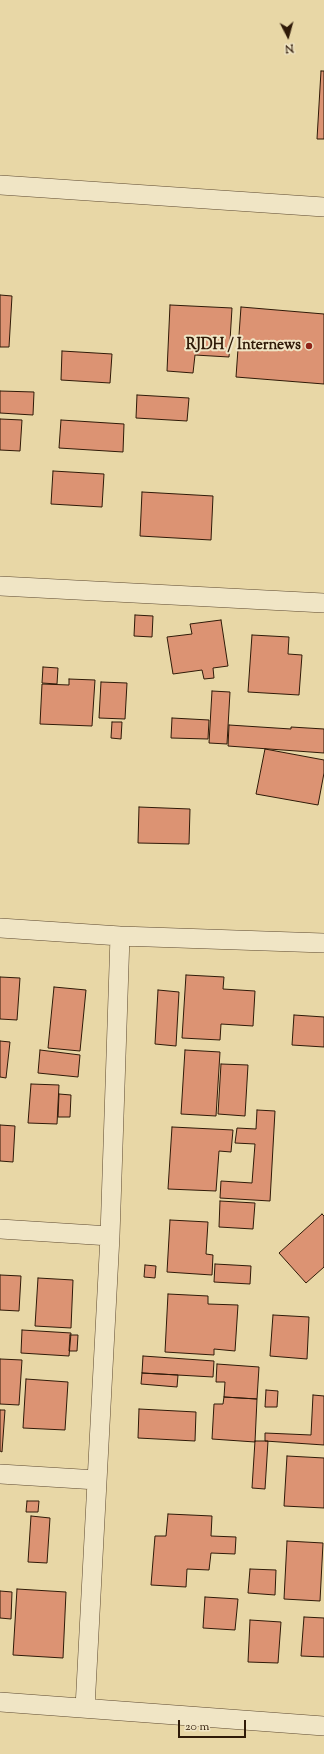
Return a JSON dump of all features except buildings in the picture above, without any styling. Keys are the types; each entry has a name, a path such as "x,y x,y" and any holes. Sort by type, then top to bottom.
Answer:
{"street":[{"path":"0,185 324,207"},
{"path":"0,586 324,603"},
{"path":"0,928 120,936 324,943"},
{"path":"85,1708 110,1236 120,936"},
{"path":"0,1229 110,1236"},
{"path":"0,1474 97,1480"},
{"path":"0,1702 324,1726"}],"place":[{"name":"RJDH / Internews","path":"309,346"}]}
